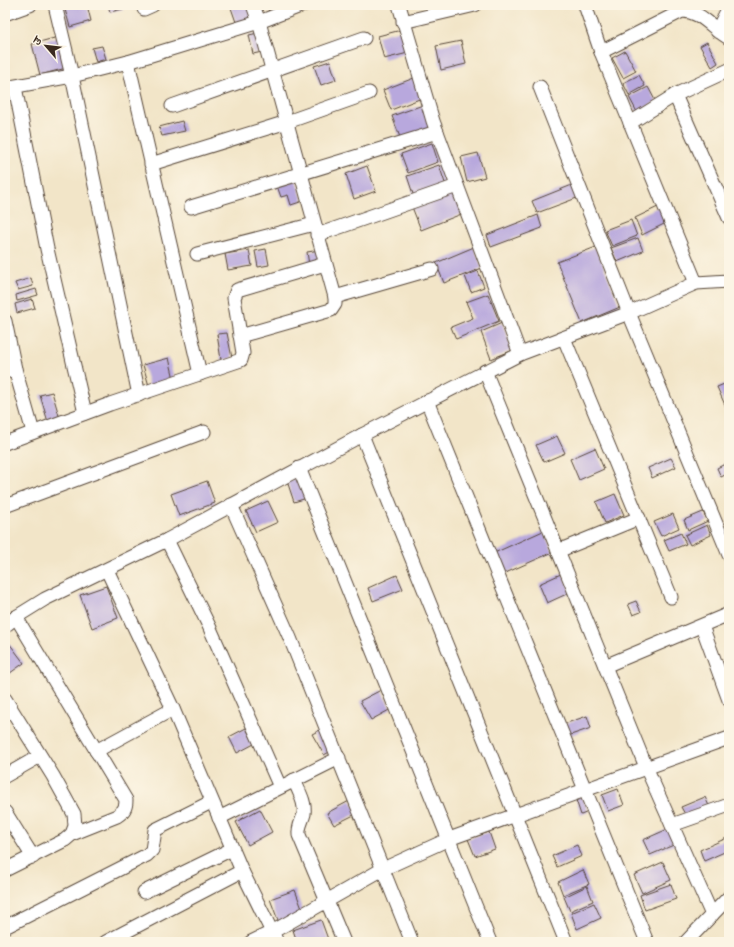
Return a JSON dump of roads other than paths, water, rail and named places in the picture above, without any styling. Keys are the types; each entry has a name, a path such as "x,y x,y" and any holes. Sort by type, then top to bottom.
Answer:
{"street":[{"path":"5,14 30,5"},
{"path":"55,5 72,76 139,395"},
{"path":"240,336 331,310 335,304 301,174 253,5"},
{"path":"85,413 10,87 72,76 128,62 259,22 303,5"},
{"path":"399,5 437,132 520,354"},
{"path":"404,22 476,5"},
{"path":"585,5 601,52 696,283"},
{"path":"717,31 729,7"},
{"path":"601,52 682,11 691,11 700,15 717,31 729,38"},
{"path":"172,106 272,69 364,38"},
{"path":"128,62 200,374"},
{"path":"630,123 675,95 729,70"},
{"path":"540,87 628,313 729,555"},
{"path":"151,164 286,122 369,93"},
{"path":"675,95 729,218"},
{"path":"191,207 437,132"},
{"path":"197,254 316,230 457,186"},
{"path":"5,443 85,413 242,360 243,357 234,298 237,290 325,264"},
{"path":"334,297 432,269"},
{"path":"5,626 44,599 167,540 299,468 520,354 628,313 696,283 729,281"},
{"path":"5,321 10,371 33,432"},
{"path":"564,338 671,596"},
{"path":"485,371 646,767 712,915"},
{"path":"427,401 647,942"},
{"path":"5,506 204,432"},
{"path":"362,435 566,942"},
{"path":"299,468 490,942"},
{"path":"231,505 290,638 412,942"},
{"path":"558,551 639,518"},
{"path":"167,540 212,633 280,787"},
{"path":"107,570 173,709 211,802 242,871 275,937"},
{"path":"605,666 729,614"},
{"path":"5,870 65,840 72,834 117,816 123,812 126,806 126,800 16,617"},
{"path":"702,626 729,700"},
{"path":"5,699 74,814 75,826 72,834"},
{"path":"96,751 173,709"},
{"path":"252,942 275,937 327,902 383,869 449,839 514,814 729,738"},
{"path":"5,776 40,756"},
{"path":"219,818 339,758"},
{"path":"294,780 304,807 304,815 298,827 299,835 344,942"},
{"path":"5,927 147,855 152,850 156,830 211,802"},
{"path":"672,825 729,805"},
{"path":"5,812 33,857"},
{"path":"144,892 232,849"},
{"path":"106,942 242,871"},
{"path":"686,942 729,897"}]}
